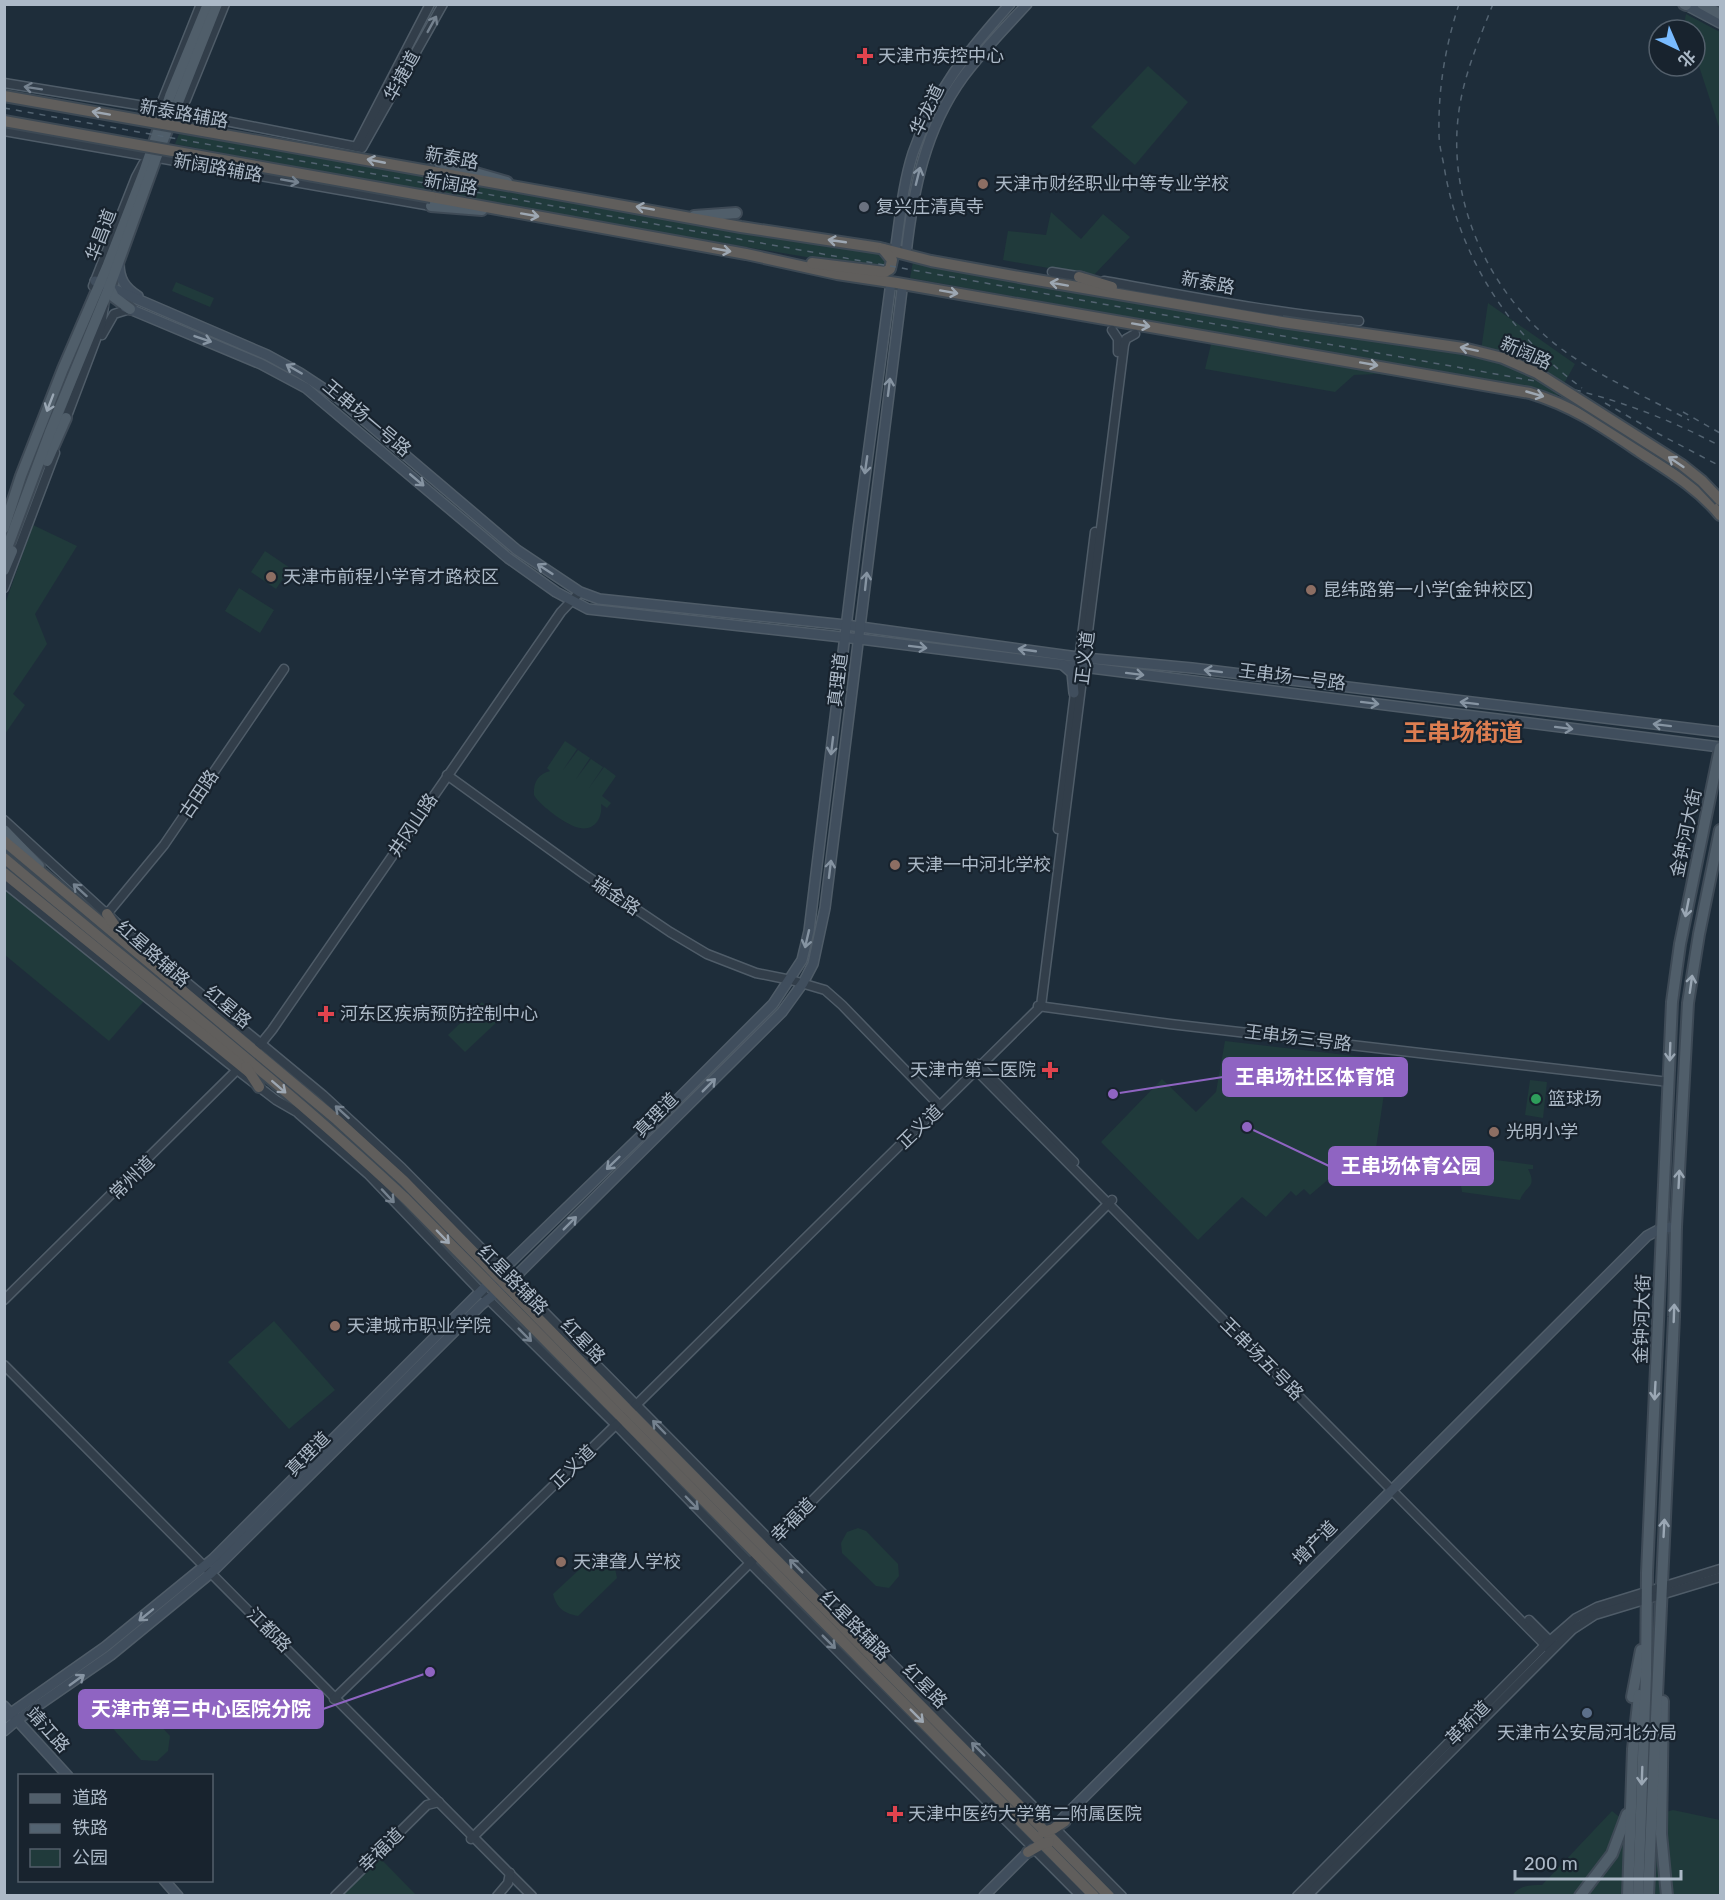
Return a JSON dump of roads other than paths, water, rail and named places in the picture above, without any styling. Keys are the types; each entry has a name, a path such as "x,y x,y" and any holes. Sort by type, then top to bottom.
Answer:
{"highway":[{"name":"新泰路","path":"4,96 741,226 880,248 1013,276 1193,308"},
{"name":"新阔路","path":"4,121 431,202 499,210 837,274 1530,393 1569,407 1678,476 1709,502 1720,515"},
{"path":"788,263 844,266 885,272 890,269 892,260 880,248"},
{"path":"1079,277 1104,285 1163,297 1193,308"},
{"name":"新阔路","path":"1193,308 1463,348 1522,366 1547,379 1682,465 1720,500"},
{"name":"红星路","path":"4,841 105,918 131,948 258,1046 272,1065 354,1129 499,1283 507,1303 625,1414"},
{"name":"红星路","path":"4,858 233,1053 244,1066 324,1126 526,1305 625,1414 1043,1838"},
{"path":"4,873 233,1053"},
{"path":"244,1066 259,1087"},
{"path":"1043,1838 1055,1843 1094,1896"},
{"path":"1059,1851 1109,1896"}],"main road":[{"name":"华昌道","path":"4,556 103,290 119,258 152,157 208,4"},
{"name":"华昌道","path":"170,111 217,4"},
{"path":"900,253 908,171 929,114 942,88 963,58 1010,4"},
{"name":"华龙道","path":"900,253 918,177 937,121 953,92 972,65 1027,4"},
{"path":"1702,4 1720,14"},
{"path":"1716,4 1720,7"},
{"path":"1685,5 1720,23"},
{"name":"华昌道","path":"4,528 21,476 63,369 89,310 103,290 107,267 152,157"},
{"path":"434,161 522,186"},
{"path":"692,217 736,213"},
{"path":"119,258 121,278 133,293 187,318 202,328"},
{"name":"真理道","path":"9,1713 28,1712 111,1655 210,1574 216,1562 499,1283 741,1037 773,1004 790,980 802,960 809,931 844,637 891,282"},
{"path":"103,290 130,309"},
{"name":"王串场一号路","path":"103,290 277,360 316,382 490,528 540,566 580,592 604,601 846,625 862,623 861,627"},
{"name":"真理道","path":"499,1283 529,1264 782,1012 803,983 813,964 822,924 860,639 876,484 902,290"},
{"name":"王串场一号路","path":"130,309 261,364 306,388 508,558 571,602 597,611 1081,662 1192,668 1720,732"},
{"name":"华昌道","path":"4,570 66,418"},
{"name":"王串场一号路","path":"562,580 580,592"},
{"name":"王串场一号路","path":"861,627 881,626"},
{"name":"王串场一号路","path":"861,627 1081,662 1720,747"},
{"name":"王串场一号路","path":"860,639 879,640"},
{"path":"1053,661 1071,670 1078,692"},
{"name":"金钟河大街","path":"1648,1896 1650,1718 1645,1639 1646,1595 1661,1233 1675,973 1720,747"},
{"path":"4,830 45,873"},
{"name":"金钟河大街","path":"1638,1896 1650,1718 1661,1630 1676,1232 1688,1003 1720,830"},
{"path":"1661,1233 1676,1232"},
{"name":"增产道","path":"984,1896 1647,1236 1661,1233"},
{"name":"真理道","path":"5,1731 9,1713 105,1647 191,1578 210,1574"},
{"path":"1632,1697 1645,1639"},
{"name":"靖江路","path":"9,1713 64,1774"},
{"name":"靖江路","path":"9,1713 64,1774"},
{"path":"1580,1896 1605,1864 1617,1843 1627,1815 1632,1778 1650,1718"},
{"path":"1650,1718 1661,1817 1663,1865 1669,1896"},
{"path":"5,1731 13,1728 23,1731"},
{"path":"1628,1896 1632,1778"},
{"name":"增产道","path":"989,1896 1043,1838"},
{"path":"163,1882 176,1896"}],"street":[{"path":"201,4 163,99 170,111 186,100 225,4"},
{"name":"华捷道","path":"359,147 430,4"},
{"name":"华捷道","path":"359,147 443,4"},
{"name":"新泰路辅路","path":"4,83 170,111 359,147"},
{"name":"新阔路辅路","path":"4,131 431,202"},
{"path":"63,369 73,336 103,290 136,177 152,157"},
{"name":"新泰路","path":"1052,272 1226,304 1359,321"},
{"name":"华昌道","path":"4,588 44,486 66,418 101,326 104,312 103,290"},
{"path":"88,362 111,316 118,311 130,309"},
{"name":"正义道","path":"1081,662 1119,344 1112,330"},
{"name":"正义道","path":"334,1697 625,1414 1038,1006 1039,984 1124,345 1126,339 1135,334"},
{"name":"华昌道","path":"4,509 21,476"},
{"name":"井冈山路","path":"258,1046 272,1030 448,776 580,592"},
{"path":"1054,650 1081,662 1078,692"},
{"name":"古田路","path":"105,918 164,845 284,669"},
{"name":"瑞金路","path":"448,776 584,874 707,954 756,973 803,983"},
{"name":"红星路辅路","path":"4,820 105,918 354,1129"},
{"name":"红星路辅路","path":"4,883 244,1066"},
{"path":"803,983 825,990 842,1005 938,1103"},
{"name":"王串场三号路","path":"1038,1006 1669,1082"},
{"name":"常州道","path":"4,1301 244,1066 258,1046"},
{"path":"993,1052 989,1067 994,1081"},
{"name":"正义道","path":"625,1414 977,1067"},
{"name":"王串场五号路","path":"977,1067 1550,1645"},
{"path":"259,1087 299,1114 324,1126"},
{"name":"红星路辅路","path":"299,1114 499,1283 762,1554 1043,1838 1122,1896"},
{"name":"幸福道","path":"476,1838 1112,1204"},
{"name":"红星路辅路","path":"499,1283 625,1414"},
{"name":"江都路","path":"4,1367 334,1697 432,1801 476,1838 527,1896"},
{"path":"1683,1584 1720,1569"},
{"path":"1683,1584 1720,1577"},
{"name":"革新道","path":"1297,1896 1550,1645 1592,1617 1646,1595 1683,1584"},
{"name":"革新道","path":"1307,1896 1550,1645"},
{"name":"幸福道","path":"335,1896 432,1801"},
{"name":"红星路辅路","path":"1043,1838 1081,1896"},
{"path":"497,1896 505,1888 510,1876"},
{"name":"江都路","path":"510,1876 532,1896"},
{"path":"505,1888 518,1886"}],"railway":[{"path":"1459,4 1443,69 1439,138 1451,199 1461,231 1491,290 1510,318 1556,367 1582,388"},
{"path":"1493,4 1466,79 1460,104 1457,141 1459,178 1467,214 1481,248 1498,281 1520,311 1546,337 1576,359 1689,420"},
{"path":"4,108 1535,381 1584,392 1630,406 1675,424 1720,446"},
{"path":"1605,403 1720,466"},
{"path":"1683,412 1720,433"}],"place":[{"name":"天津市疾控中心","path":"865,56"},
{"name":"天津市财经职业中等专业学校","path":"983,184"},
{"name":"复兴庄清真寺","path":"864,207"},
{"name":"天津市前程小学育才路校区","path":"271,577"},
{"name":"昆纬路第一小学(金钟校区)","path":"1311,590"},
{"name":"天津一中河北学校","path":"895,865"},
{"name":"河东区疾病预防控制中心","path":"326,1014"},
{"name":"天津市第二医院","path":"1050,1070"},
{"name":"王串场社区体育馆","path":"1113,1094"},
{"name":"篮球场","path":"1536,1099"},
{"name":"王串场体育公园","path":"1247,1127"},
{"name":"光明小学","path":"1494,1132"},
{"name":"天津城市职业学院","path":"335,1326"},
{"name":"天津聋人学校","path":"561,1562"},
{"name":"天津市第三中心医院分院","path":"430,1672"},
{"name":"天津市公安局河北分局","path":"1587,1713"},
{"name":"天津中医药大学第二附属医院","path":"895,1814"}],"district":[{"name":"王串场街道","path":"1463,733"}]}
